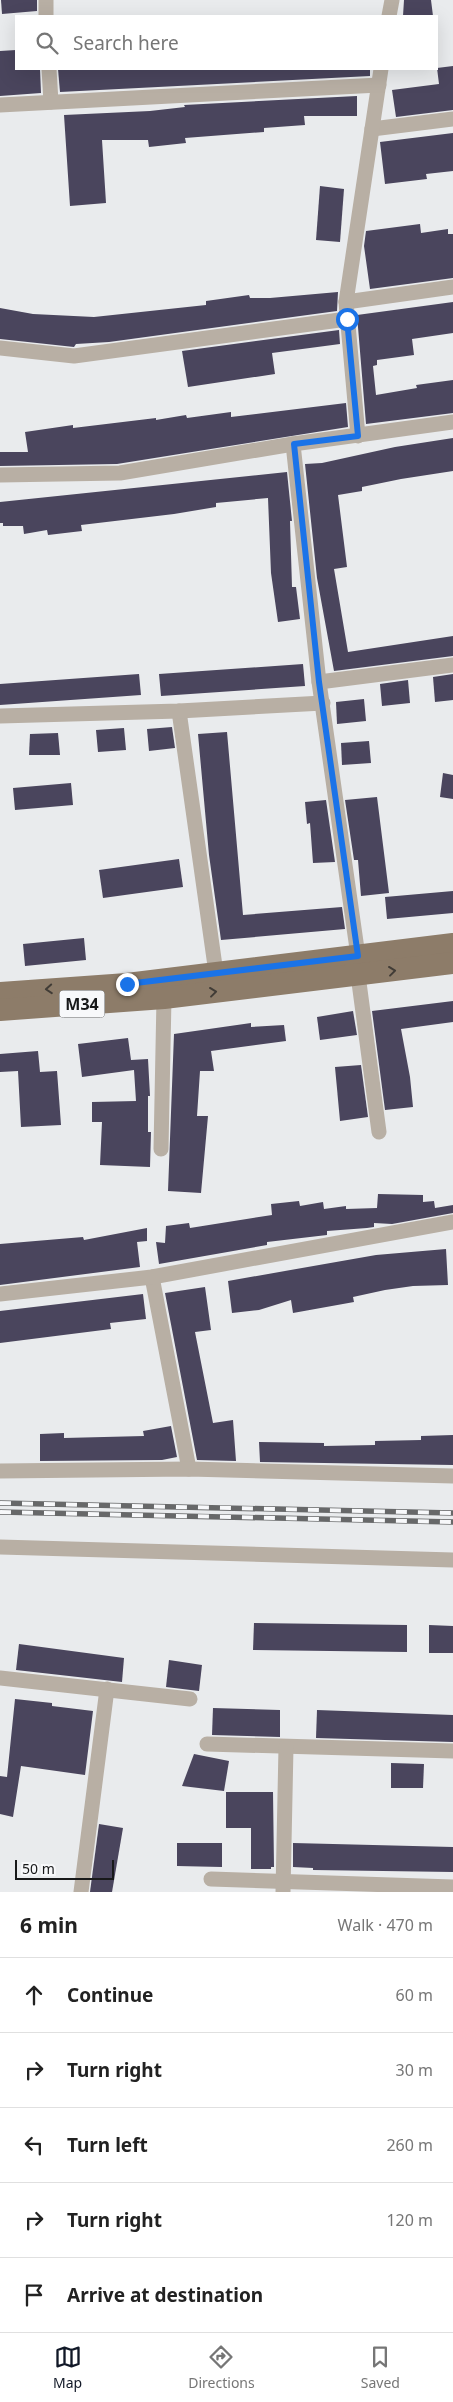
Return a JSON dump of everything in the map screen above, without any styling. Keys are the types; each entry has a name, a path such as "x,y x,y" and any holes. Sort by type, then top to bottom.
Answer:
{"main road":[{"name":"M34","path":"0,1010 164,998 358,966 453,944"},
{"name":"M34","path":"0,993 127,984 216,973 453,963"}],"street":[{"path":"46,0 46,15"},
{"path":"389,15 392,0"},
{"path":"49,70 51,102"},
{"path":"358,436 346,302 381,70"},
{"path":"0,105 379,85"},
{"path":"372,129 453,119"},
{"path":"346,302 453,288"},
{"path":"0,348 74,356 347,319"},
{"path":"0,475 120,473 294,444 453,422"},
{"path":"294,444 319,682 379,1132"},
{"path":"319,682 453,665"},
{"path":"0,716 179,711 323,702"},
{"path":"179,711 216,973"},
{"path":"162,1149 164,998"},
{"path":"0,1294 152,1277 453,1222"},
{"path":"152,1277 188,1469"},
{"path":"0,1472 188,1469 453,1476"},
{"path":"0,1547 453,1560"},
{"path":"0,1678 190,1699"},
{"path":"81,1892 107,1689"},
{"path":"207,1744 453,1751"},
{"path":"283,1888 286,1747"},
{"path":"211,1879 283,1888 453,1886"}],"building":[{"path":"1,0 37,0 37,11 2,14"},
{"path":"404,0 431,0 433,15 403,15"},
{"path":"15,50 15,70 40,70 41,93 0,96 0,51"},
{"path":"453,66 453,110 396,117 392,90 439,84 438,68"},
{"path":"58,70 370,70 370,76 60,92"},
{"path":"357,96 357,116 304,116 305,125 264,128 264,132 185,138 186,143 149,147 148,140 102,140 106,203 70,206 64,115 150,111 185,107 184,105"},
{"path":"453,133 453,171 426,174 427,179 385,184 380,142"},
{"path":"320,186 344,189 340,242 316,240"},
{"path":"420,224 421,233 448,229 448,234 453,234 453,278 370,289 364,246 366,231"},
{"path":"338,292 337,311 109,342 76,344 74,347 0,339 0,308 33,314 94,317 206,305 206,301 249,295 250,298 270,298"},
{"path":"453,302 453,333 412,339 414,355 377,360 377,365 373,366 376,395 417,388 416,385 453,380 453,413 366,424 357,315"},
{"path":"339,330 340,344 272,353 275,374 188,387 182,351"},
{"path":"346,403 348,427 117,464 0,466 0,452 28,452 25,432 73,425 73,428 156,418 156,420 186,415 187,418 231,412 231,417"},
{"path":"453,438 453,471 362,487 362,491 338,495 347,567 334,569 348,652 453,636 453,656 334,671 317,578 305,464 322,463 395,447"},
{"path":"287,472 292,521 290,521 292,587 296,587 300,619 278,622 271,573 268,498 216,503 216,507 174,514 81,525 82,531 48,535 47,530 24,534 23,526 3,526 3,523 0,523 0,502"},
{"path":"303,664 305,686 161,696 159,674"},
{"path":"139,674 141,695 0,705 0,684"},
{"path":"453,674 453,700 435,702 433,677"},
{"path":"408,680 410,703 382,706 380,684"},
{"path":"364,699 366,721 337,724 336,702"},
{"path":"172,727 175,748 149,751 147,729"},
{"path":"124,728 126,750 98,752 96,730"},
{"path":"227,732 243,915 342,907 345,929 221,940 209,855 198,734"},
{"path":"58,733 60,755 29,755 30,734"},
{"path":"369,741 371,763 342,765 341,743"},
{"path":"443,773 453,775 453,799 440,797"},
{"path":"71,783 73,805 15,810 13,788"},
{"path":"377,797 389,893 361,896 358,860 354,860 345,800"},
{"path":"326,800 335,862 313,863 310,823 307,824 305,802"},
{"path":"179,859 183,887 103,898 99,870"},
{"path":"453,891 453,913 387,919 385,897"},
{"path":"84,938 86,960 25,966 23,944"},
{"path":"453,1001 453,1022 401,1029 410,1077 413,1107 385,1110 372,1011"},
{"path":"353,1011 357,1035 320,1040 317,1017"},
{"path":"251,1023 251,1027 284,1025 286,1041 211,1051 214,1071 200,1071 197,1116 208,1116 201,1193 168,1191 174,1034"},
{"path":"128,1038 131,1060 148,1059 150,1096 148,1096 148,1132 151,1132 150,1167 100,1165 102,1122 92,1122 92,1102 136,1101 134,1070 82,1077 78,1044"},
{"path":"38,1051 40,1072 57,1071 61,1125 21,1127 18,1071 0,1072 0,1054"},
{"path":"361,1065 368,1117 340,1121 335,1067"},
{"path":"378,1194 423,1195 423,1202 434,1201 435,1208 453,1205 453,1213 392,1224 374,1223 374,1227 367,1228 327,1231 327,1235 267,1242 267,1245 159,1264 156,1242 165,1243 166,1226 189,1223 190,1228 272,1215 271,1204 299,1201 300,1206 323,1202 324,1209 346,1206 346,1209 377,1208"},
{"path":"147,1228 147,1241 137,1242 140,1267 0,1285 0,1244 83,1237 84,1240"},
{"path":"446,1249 448,1285 413,1286 385,1290 353,1297 354,1302 293,1313 291,1300 259,1310 232,1313 228,1281 376,1255"},
{"path":"205,1287 211,1330 195,1332 213,1423 233,1420 236,1461 197,1460 165,1293"},
{"path":"143,1294 146,1319 110,1323 111,1329 0,1343 0,1311"},
{"path":"171,1426 177,1457 162,1460 40,1461 40,1434 64,1433 64,1438 144,1436 143,1431"},
{"path":"453,1435 453,1465 260,1462 259,1442 324,1443 324,1446 375,1445 375,1441 421,1440 421,1436"},
{"path":"254,1623 407,1625 407,1652 253,1650"},
{"path":"429,1625 453,1626 453,1653 429,1653"},
{"path":"19,1644 124,1658 122,1682 16,1670"},
{"path":"169,1660 202,1665 199,1691 166,1687"},
{"path":"15,1699 52,1703 52,1706 93,1711 85,1775 21,1766 13,1817 0,1814 0,1776 7,1777"},
{"path":"213,1708 280,1710 280,1737 212,1735"},
{"path":"317,1710 453,1715 453,1742 316,1738"},
{"path":"194,1754 229,1761 224,1791 182,1786"},
{"path":"391,1763 424,1764 423,1788 391,1788"},
{"path":"226,1792 273,1792 274,1867 271,1867 271,1869 251,1869 251,1828 226,1828"},
{"path":"99,1824 123,1828 112,1892 90,1892"},
{"path":"177,1843 222,1843 222,1867 177,1866"},
{"path":"293,1843 453,1847 453,1872 313,1870 313,1868 293,1867"}],"railway":[{"path":"0,1503 453,1513"},
{"path":"0,1512 453,1522"}],"route":[{"path":"127,984 358,956 319,682 294,444 358,436 347,319"}]}
